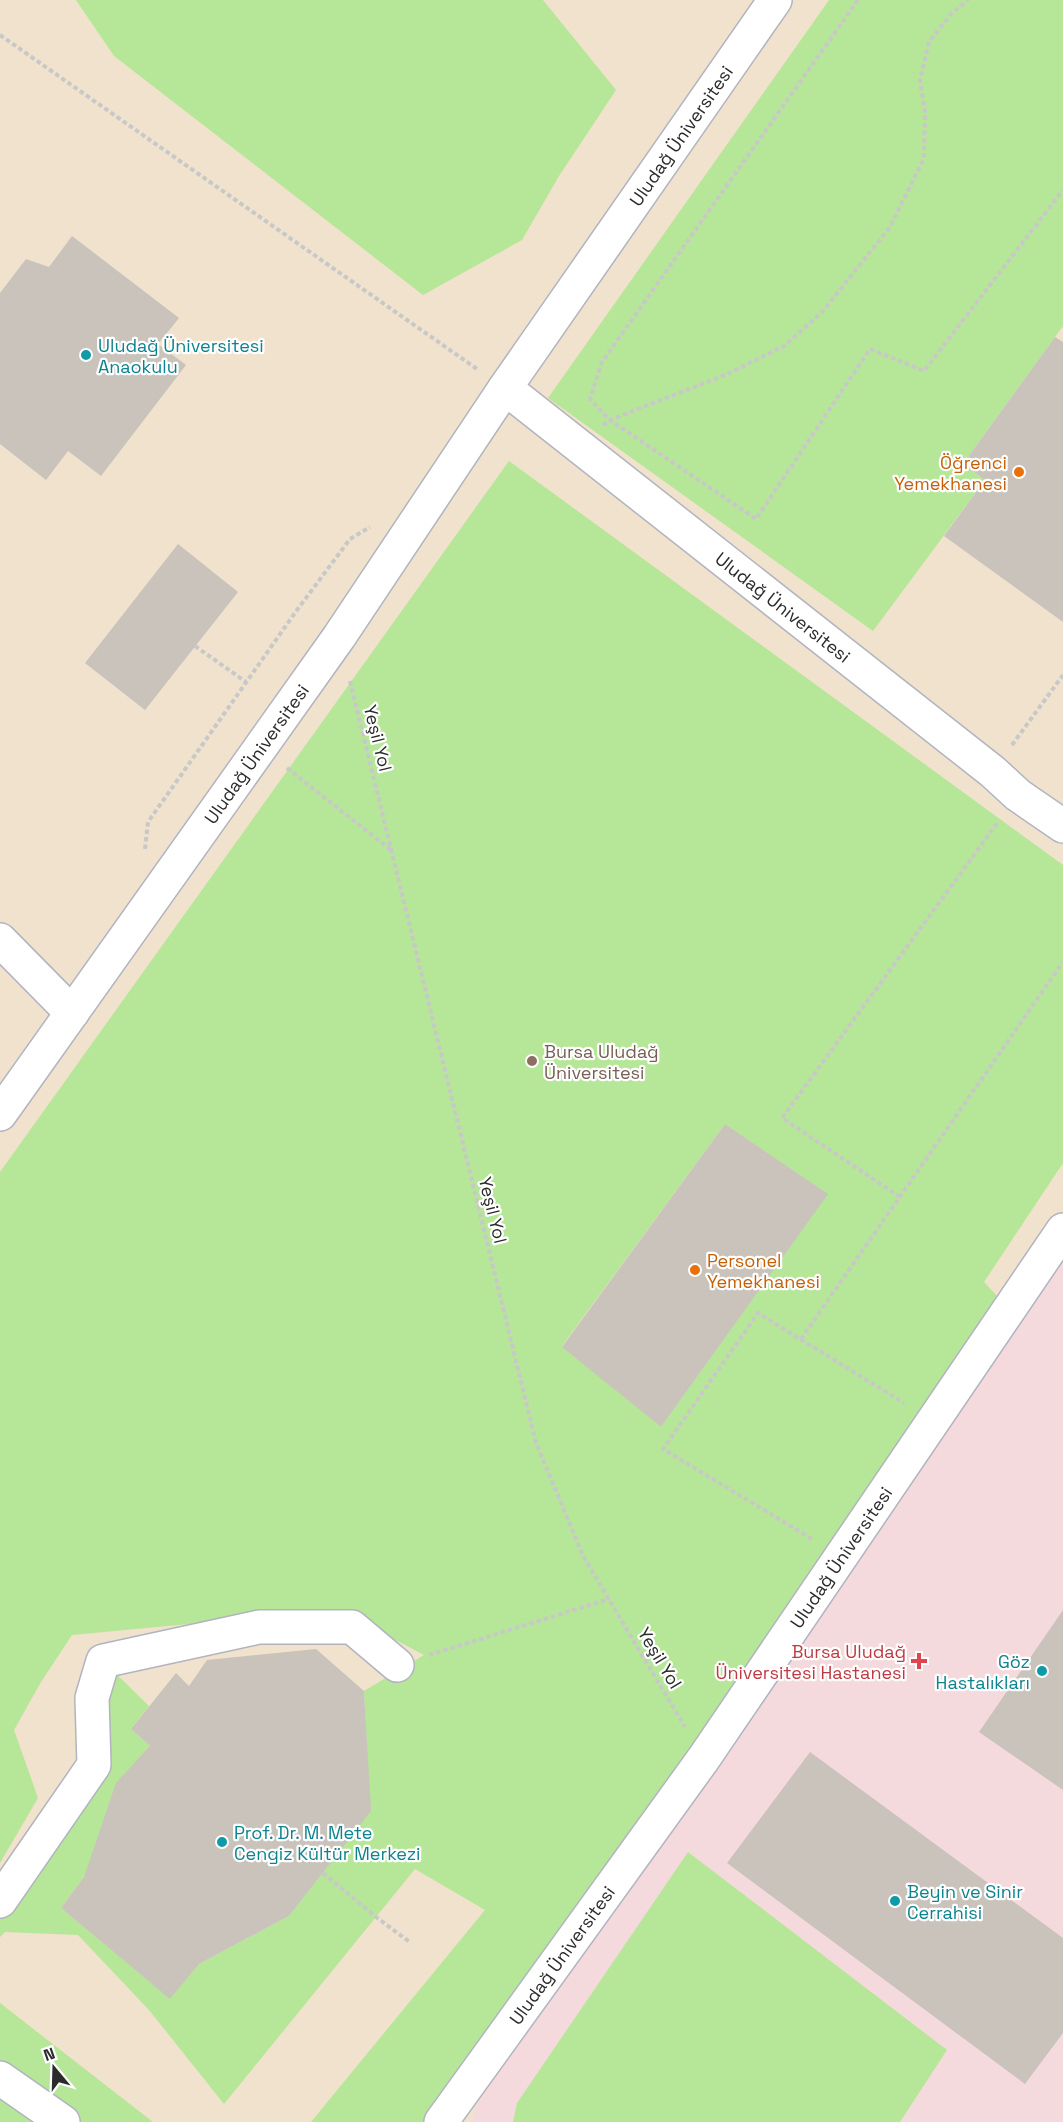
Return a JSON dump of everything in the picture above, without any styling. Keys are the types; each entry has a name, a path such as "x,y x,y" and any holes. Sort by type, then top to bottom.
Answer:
{"street":[{"name":"Uludağ Üniversitesi","path":"0,1114 339,637 505,388 774,0"},
{"name":"Uludağ Üniversitesi","path":"505,388 993,772 1018,795 1063,826"},
{"path":"0,940 72,1013"},
{"name":"Uludağ Üniversitesi","path":"441,2122 704,1758 1063,1230"},
{"path":"0,1901 94,1765 92,1698 103,1661 258,1627 352,1627 397,1665"},
{"name":"Uludağ Üniversitesi","path":"470,2122 488,2057"},
{"path":"0,2078 63,2122"}],"path":[{"path":"858,0 602,362 590,399 610,420 756,519 870,349 924,371 1063,190"},
{"path":"610,420 725,375 784,346 822,312 890,227 924,158 925,112 920,80 929,42 951,14 968,0"},
{"path":"0,35 505,388"},
{"path":"145,855 147,822 350,539 379,522"},
{"name":"Yeşil Yol","path":"339,637 536,1443 583,1556 704,1758"},
{"path":"195,646 246,682"},
{"path":"993,772 1063,675"},
{"path":"261,747 392,851"},
{"path":"900,1197 782,1118 1018,795"},
{"path":"801,1339 1063,962"},
{"path":"841,1557 663,1449 758,1313 934,1420"},
{"path":"397,1665 609,1599"},
{"path":"323,1873 411,1943"}],"shaded area":[{"name":"Bursa Uludağ Üniversitesi","path":"0,0 1063,0 1063,2122 0,2122"},
{"name":"Bursa Uludağ Üniversitesi Hastanesi","path":"1063,1236 1063,2122 471,2122 491,2060"}],"green space":[{"path":"76,0 543,0 616,90 559,176 522,240 423,295 114,56"},
{"path":"829,0 1063,0 1063,326 963,464 985,480 873,631 548,398"},
{"path":"509,461 1063,865 1063,1163 984,1282 1009,1309 441,2122 311,2122 485,1910 415,1869 224,2104 149,2010 78,1935 5,1932 0,1937 0,1901 94,1765 103,1661 149,1706 131,1729 150,1746 84,1877 61,1908 170,1998 199,1964 289,1916 370,1811 364,1691 424,1655 339,1610 72,1635 41,1682 14,1730 38,1798 0,1863 0,1172","holes":["725,1124 827,1194 661,1427 562,1346"]},
{"path":"688,1852 947,2050 900,2122 513,2122 517,2103"},
{"path":"0,2003 153,2122 0,2122"}],"building":[{"name":"Uludağ Üniversitesi Anaokulu","path":"72,236 179,318 158,344 186,365 101,476 68,451 46,480 0,444 0,293 26,259 49,267"},
{"name":"Öğrenci Yemekhanesi","path":"1055,337 1063,342 1063,622 944,536 985,480 963,464"},
{"path":"178,544 238,592 145,710 85,663"},
{"name":"Personel Yemekhanesi","path":"725,1124 828,1194 661,1427 562,1347"},
{"name":"Göz Hastalıkları","path":"1063,1610 1063,1790 979,1732"},
{"name":"Prof. Dr. M. Mete Cengiz Kültür Merkezi","path":"316,1649 364,1691 371,1811 289,1916 199,1964 170,1999 61,1908 84,1877 116,1783 150,1746 131,1729 176,1673 189,1686 207,1660"},
{"name":"Beyin ve Sinir Cerrahisi","path":"810,1752 1063,1938 1063,2033 1025,2084 727,1863"}],"place":[{"name":"Uludağ Üniversitesi Anaokulu","path":"86,355"},
{"name":"Öğrenci Yemekhanesi","path":"1019,472"},
{"name":"Bursa Uludağ Üniversitesi","path":"532,1061"},
{"name":"Personel Yemekhanesi","path":"695,1270"},
{"name":"Bursa Uludağ Üniversitesi Hastanesi","path":"919,1661"},
{"name":"Göz Hastalıkları","path":"1042,1671"},
{"name":"Prof. Dr. M. Mete Cengiz Kültür Merkezi","path":"222,1842"},
{"name":"Beyin ve Sinir Cerrahisi","path":"895,1901"}]}
